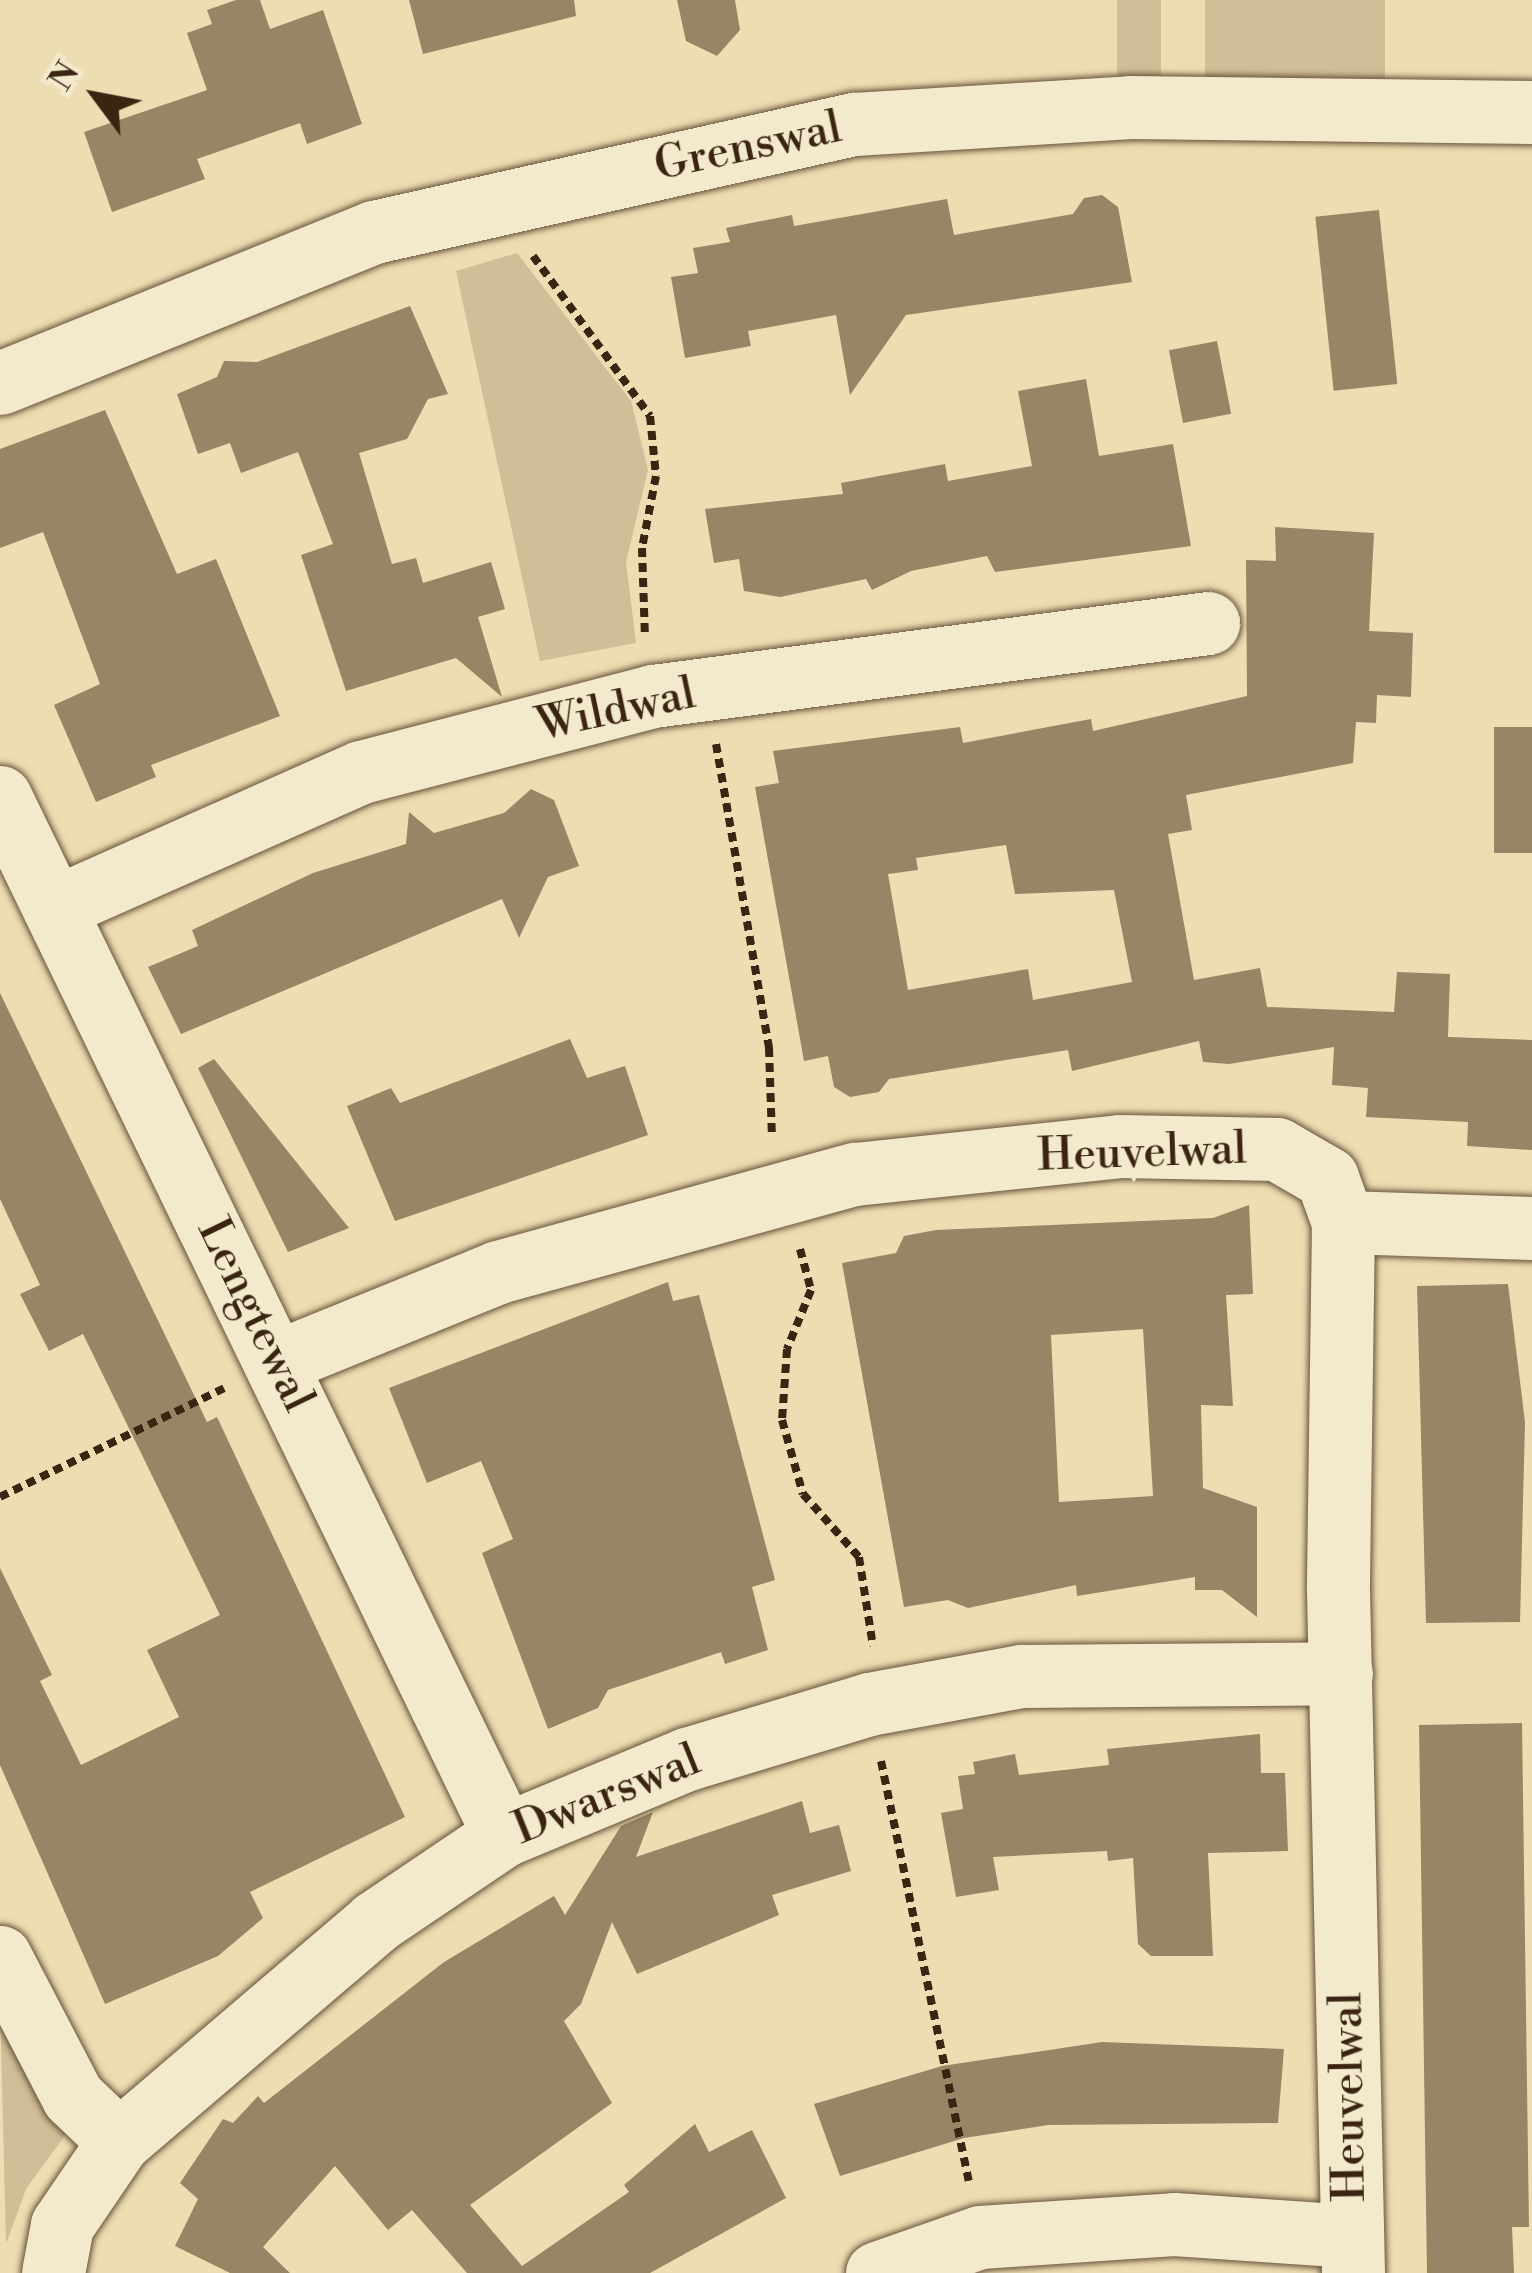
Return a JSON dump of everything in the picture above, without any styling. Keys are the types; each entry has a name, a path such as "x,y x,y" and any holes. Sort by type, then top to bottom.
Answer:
{"street":[{"name":"Grenswal","path":"0,382 374,232 854,124 1130,106 1532,112"},
{"name":"Wildwal","path":"54,908 361,772 680,692 1208,623"},
{"name":"Lengtewal","path":"0,797 279,1361 504,1835"},
{"name":"Heuvelwal","path":"279,1361 498,1273 855,1174 1120,1146 1277,1149 1328,1178 1343,1222 1341,1673 1353,2254 1174,2224 980,2237 877,2273"},
{"path":"1343,1222 1532,1228"},
{"name":"Dwarswal","path":"53,2273 62,2225 119,2141 375,1922 504,1835 687,1759 869,1704 1022,1676 1341,1673"},
{"path":"0,1957 73,2097 119,2141"}],"path":[{"path":"514,198 537,268 650,416 656,476 642,614 680,692 769,1048 774,1196 811,1290 787,1349 782,1420 803,1494 859,1557 874,1624 869,1704 980,2237"},
{"path":"0,1497 279,1361"}],"shaded area":[{"path":"1117,0 1161,0 1161,80 1117,80"},
{"path":"1205,0 1385,0 1385,82 1205,82"},
{"path":"517,253 631,401 648,470 626,562 636,643 540,661 456,271"},
{"path":"0,2002 66,2134 26,2189 6,2244"}],"building":[{"path":"236,0 260,0 270,29 323,10 362,124 307,144 300,123 197,159 205,179 112,212 84,132 207,90 187,33 212,24 207,10"},
{"path":"409,0 574,0 576,16 423,54"},
{"path":"677,0 735,0 740,30 717,56 686,41"},
{"path":"1102,195 1118,207 1132,282 906,315 850,395 836,315 748,331 751,346 685,358 671,277 698,273 693,248 730,242 726,228 792,215 794,226 947,199 954,235 1073,214 1084,198"},
{"path":"1379,210 1397,384 1334,391 1315,217"},
{"path":"410,306 448,394 428,399 407,439 359,453 392,564 416,558 423,583 491,562 505,609 478,617 502,697 456,658 346,691 301,555 333,544 298,452 241,473 230,443 198,454 177,394 217,377 224,361 257,362"},
{"path":"1217,341 1231,414 1183,423 1169,350"},
{"path":"1086,379 1099,456 1173,444 1191,546 995,572 987,556 911,571 872,590 866,579 780,597 744,591 739,559 714,563 705,509 843,494 841,483 945,464 948,481 1032,466 1018,391"},
{"path":"105,410 177,574 216,559 280,716 151,765 156,777 96,802 54,705 100,684 43,532 0,548 0,449"},
{"path":"1275,527 1374,533 1369,631 1413,633 1411,697 1377,695 1376,723 1356,722 1353,763 1186,795 1192,830 1168,834 1194,980 1260,968 1267,1007 1394,1012 1397,972 1450,974 1448,1037 1532,1040 1532,1150 1467,1146 1468,1122 1366,1117 1368,1088 1332,1085 1334,1047 1229,1064 1203,1062 1199,1041 1072,1071 1068,1050 889,1079 879,1092 850,1097 834,1087 828,1056 804,1061 755,787 779,783 773,751 960,727 963,743 1091,719 1093,731 1247,696 1246,560 1276,561","holes":["1006,845 1015,894 1114,890 1132,982 1033,1000 1028,969 908,990 888,874 918,870 916,858"]},
{"path":"1494,727 1532,727 1532,853 1494,853"},
{"path":"531,789 554,800 579,866 548,877 519,938 502,899 181,1034 148,967 198,946 192,930 313,873 406,844 409,812 434,833 504,813"},
{"path":"0,993 207,1422 217,1417 405,1817 250,1892 263,1918 218,1956 105,2004 0,1765 0,1568 52,1675 40,1681 81,1765 179,1717 147,1650 220,1615 83,1334 49,1351 20,1294 40,1285 0,1199"},
{"path":"570,1039 587,1078 625,1066 648,1135 395,1221 347,1106 391,1088 400,1103"},
{"path":"214,1059 349,1228 288,1252 198,1068"},
{"path":"1249,1205 1253,1294 1226,1295 1233,1406 1201,1405 1203,1488 1257,1507 1257,1617 1222,1590 1195,1590 1195,1577 1077,1596 1076,1585 968,1608 948,1600 904,1607 842,1263 896,1253 904,1236 936,1230 1213,1218","holes":["1143,1329 1153,1496 1059,1502 1051,1335"]},
{"path":"668,1282 673,1301 699,1295 775,1580 752,1587 768,1650 725,1664 721,1652 608,1690 598,1708 548,1729 482,1553 513,1539 481,1461 427,1483 389,1388"},
{"path":"1508,1284 1525,1422 1520,1622 1426,1623 1417,1286"},
{"path":"1522,1723 1529,2227 1512,2227 1514,2273 1427,2273 1419,1725"},
{"path":"1260,1734 1261,1773 1285,1773 1288,1851 1208,1853 1213,1956 1151,1956 1138,1944 1133,1858 1108,1861 1107,1851 993,1857 999,1890 956,1897 941,1813 963,1809 958,1776 975,1774 973,1762 1015,1754 1019,1775 1109,1765 1107,1749"},
{"path":"802,1801 810,1833 839,1825 851,1871 772,1895 779,1915 637,1974 612,1922 581,2004 564,2021 612,2103 470,2205 522,2266 629,2192 624,2185 695,2124 709,2152 752,2130 786,2198 650,2273 467,2273 412,2210 388,2230 335,2166 263,2247 290,2273 230,2273 175,2246 198,2199 180,2183 223,2119 233,2123 258,2096 264,2103 444,1962 554,1896 565,1915 621,1826 653,1812 636,1857"},
{"path":"1102,2042 1284,2049 1278,2123 1048,2125 964,2138 840,2176 814,2104 942,2066"}]}
